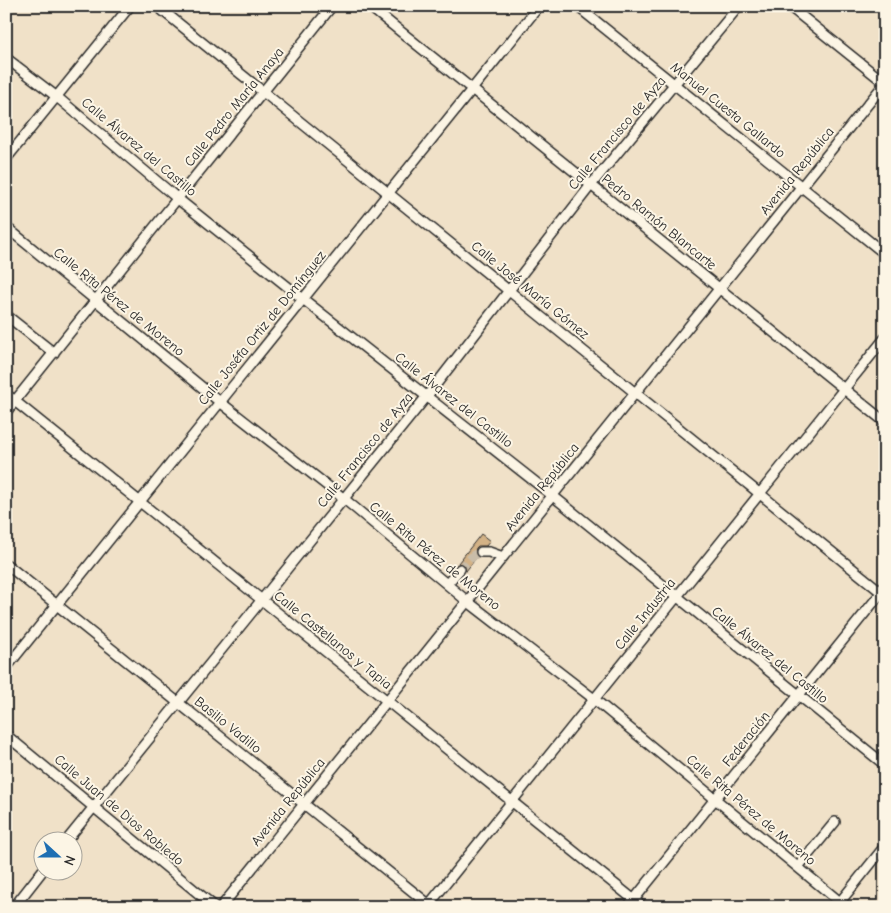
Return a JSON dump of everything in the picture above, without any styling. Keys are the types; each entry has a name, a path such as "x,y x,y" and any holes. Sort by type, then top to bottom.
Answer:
{"street":[{"path":"6,160 130,6"},
{"name":"Calle José María Gómez","path":"157,6 884,591"},
{"name":"Calle Pedro María Anaya","path":"6,412 332,6"},
{"name":"Pedro Ramón Blancarte","path":"369,6 885,422"},
{"name":"Calle Joséfa Ortiz de Domínguez","path":"6,668 539,6"},
{"name":"Manuel Cuesta Gallardo","path":"577,6 885,254"},
{"name":"Calle Francisco de Ayza","path":"75,830 427,396 591,185 739,6"},
{"path":"789,6 885,83"},
{"name":"Calle Álvarez del Castillo","path":"6,58 57,97 303,299 553,496 885,765"},
{"name":"Avenida República","path":"221,907 885,83"},
{"name":"Calle Rita Pérez de Moreno","path":"6,227 220,402 343,498 467,601 594,699 716,798 841,905"},
{"path":"6,315 54,353"},
{"name":"Calle Industria","path":"429,906 885,338"},
{"name":"Calle Castellanos y Tapia","path":"6,394 512,801 631,903 643,907"},
{"path":"481,552 489,552 503,557"},
{"name":"Basilio Vadillo","path":"6,564 429,906"},
{"path":"447,584 460,569"},
{"path":"6,577 14,570"},
{"name":"Federación","path":"631,903 884,591"},
{"name":"Calle Juan de Dios Robledo","path":"6,734 215,907"},
{"path":"798,867 835,822"},
{"path":"841,905 885,846"},
{"path":"14,907 35,880"}],"building":[{"path":"481,534 490,541 486,546 478,546 476,548 477,557 466,571 464,565 458,563"}],"tunnel":[{"path":"460,569 474,555 481,552"}]}
